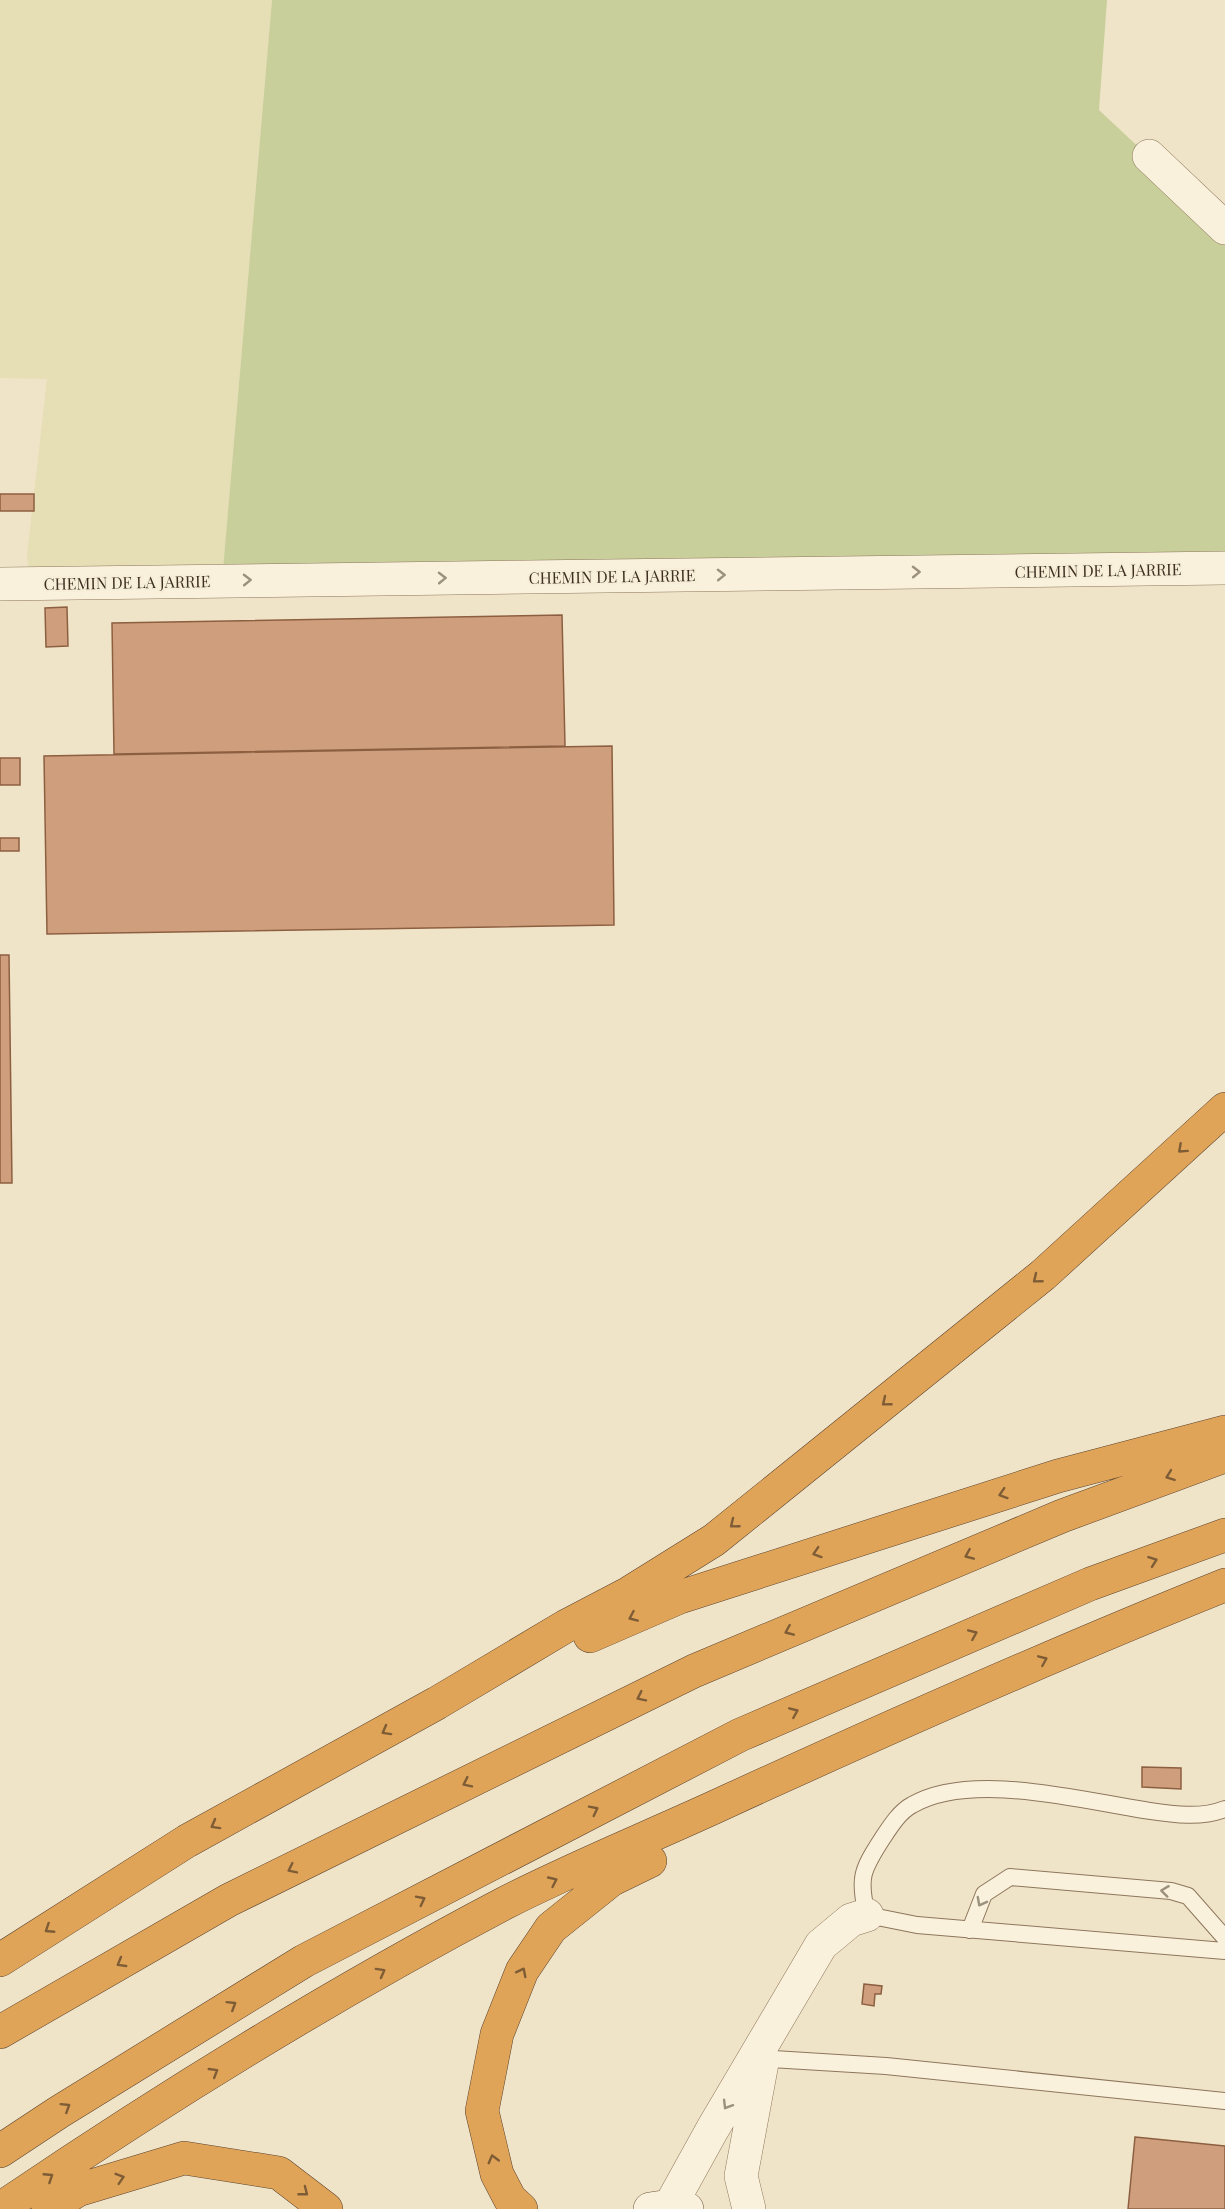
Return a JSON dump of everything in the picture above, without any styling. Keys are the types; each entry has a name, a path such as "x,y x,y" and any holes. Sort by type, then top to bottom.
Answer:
{"highway":[{"path":"0,1960 187,1841 437,1703 566,1626 629,1593 714,1540 1043,1275 1225,1109"},
{"path":"437,1703 680,1596 1058,1476 1225,1432"},
{"path":"0,2032 229,1900 694,1671 1062,1516 1225,1456"},
{"path":"0,2151 59,2112 304,1961 740,1735 1090,1584 1225,1535"},
{"path":"0,2209 164,2102 329,2001 505,1904 932,1708 1099,1635 1225,1585"},
{"path":"521,2209 510,2199 497,2174 482,2111 497,2034 522,1971 550,1928 611,1880 706,1833 932,1708"},
{"path":"48,2209 78,2190 184,2158 279,2173 326,2209"}],"street":[{"path":"1149,156 1225,228"},
{"name":"CHEMIN DE LA JARRIE","path":"0,584 1225,568"},
{"path":"669,2208 762,2051 821,1945 851,1920 867,1914"},
{"path":"749,2209 741,2176 762,2051"}],"lane":[{"path":"1225,1809 1214,1813 1178,1815 987,1787 940,1794 911,1805 894,1821 863,1868 860,1887 867,1914 917,1926 1225,1951"},
{"path":"970,1930 984,1894 1010,1877 1171,1891 1188,1896 1225,1938"},
{"path":"762,2051 1225,2101"}],"shaded area":[{"path":"0,0 272,0 222,581 30,583 27,555 47,379 0,378"}],"green space":[{"path":"272,0 1107,0 1099,110 1225,228 1225,568 222,581"}],"building":[{"path":"0,494 34,494 34,511 0,511"},
{"path":"67,607 68,646 46,647 45,608"},
{"path":"562,615 565,746 114,754 112,623"},
{"path":"612,746 614,925 47,934 44,756"},
{"path":"0,758 20,758 20,785 0,785"},
{"path":"0,838 19,838 19,851 0,851"},
{"path":"0,955 9,955 12,1183 0,1183"},
{"path":"1142,1767 1181,1768 1181,1789 1142,1787"},
{"path":"864,1984 882,1986 881,1994 875,1994 874,2006 862,2004"},
{"path":"1135,2137 1225,2146 1225,2209 1128,2209"}]}
